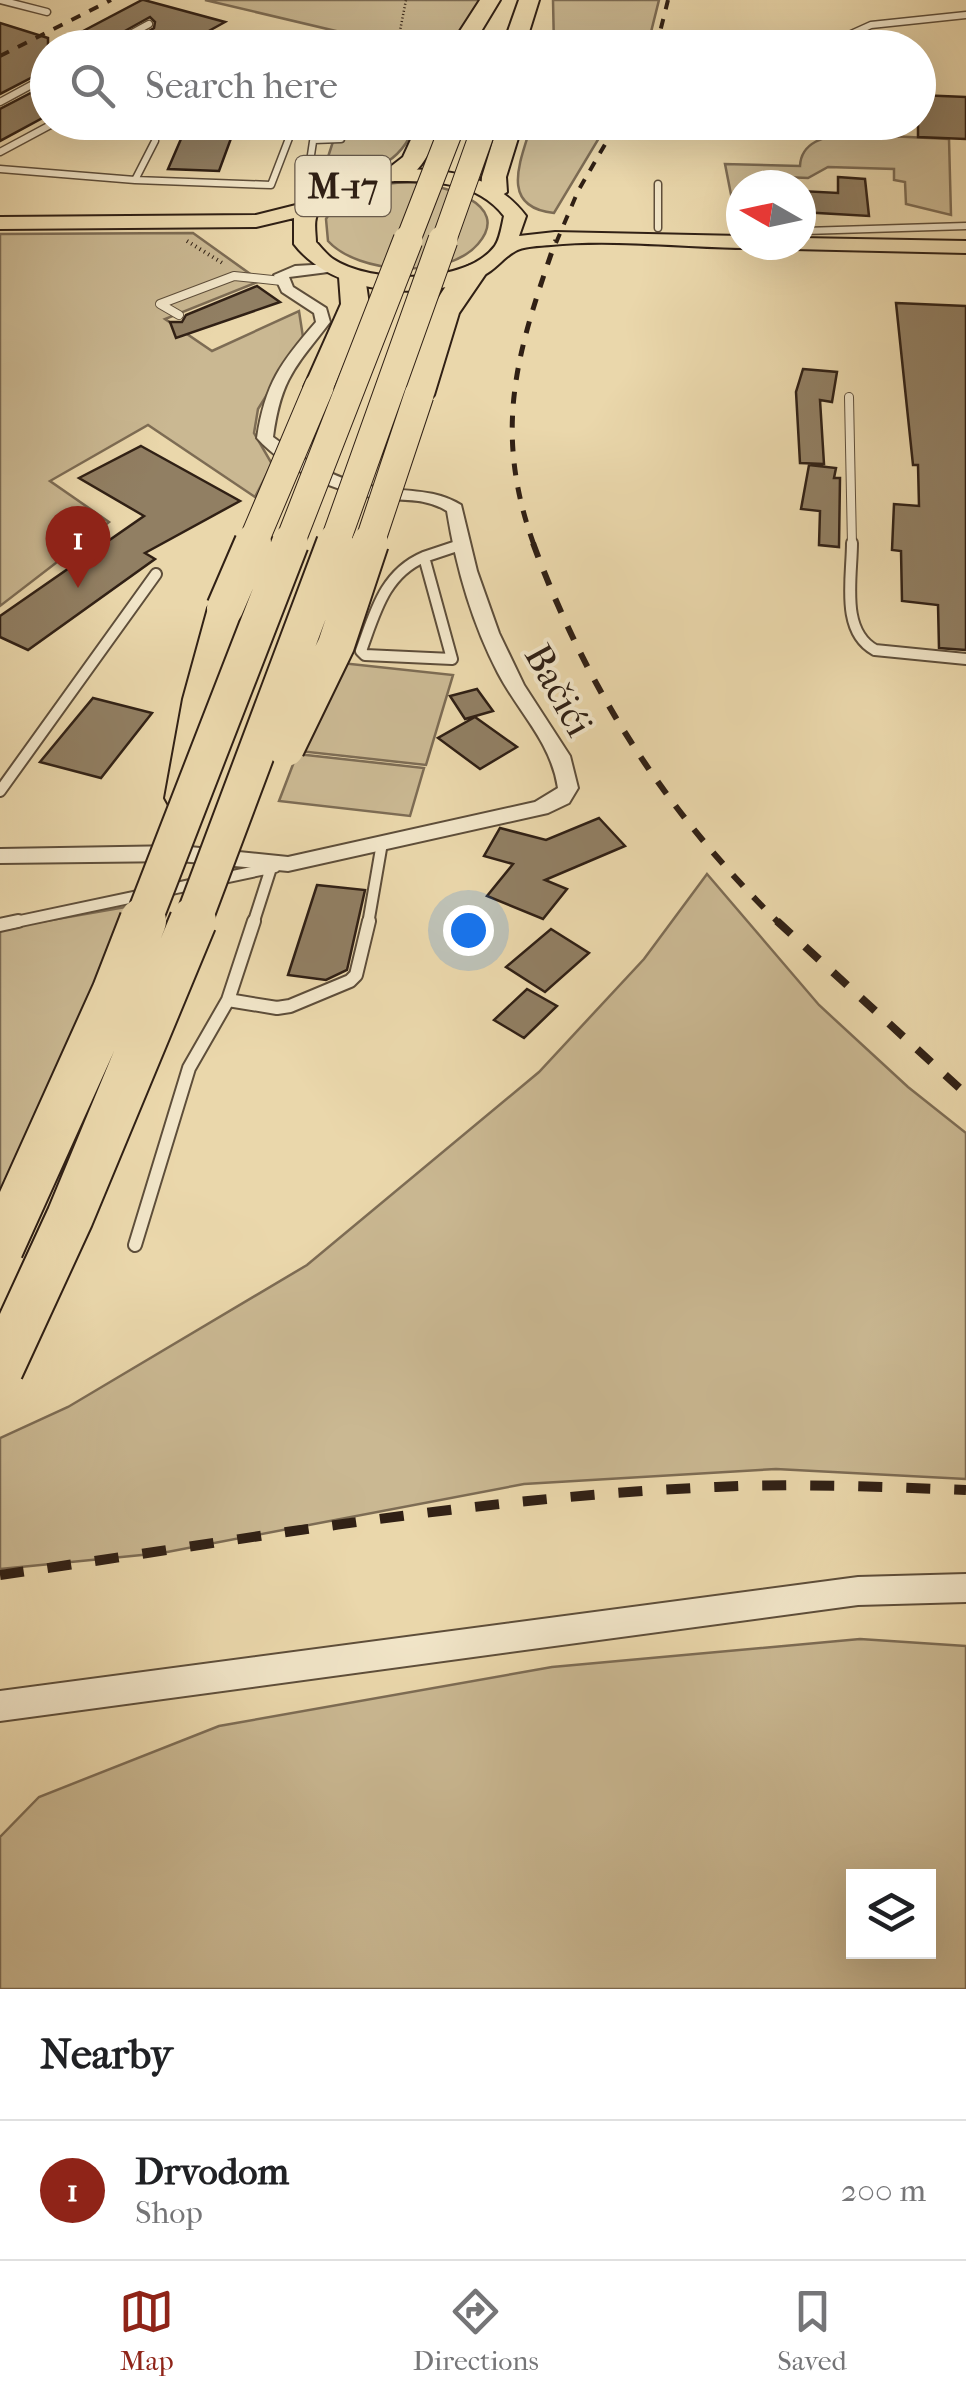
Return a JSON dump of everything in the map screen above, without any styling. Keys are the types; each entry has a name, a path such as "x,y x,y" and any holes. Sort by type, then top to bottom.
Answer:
{"highway":[{"path":"471,30 490,0"},
{"path":"491,30 502,0"},
{"path":"523,30 529,0"},
{"path":"527,30 540,0"},
{"path":"380,177 413,162 423,140"},
{"path":"0,1248 116,993 447,140"},
{"path":"0,1372 74,1214 192,922 319,592 480,140"},
{"path":"494,192 494,177 505,140"},
{"path":"0,1372 80,1247 117,1162 247,831 336,646 446,311 458,286 474,272"},
{"path":"179,825 201,699 225,608 356,304 342,273"}],"main road":[{"name":"M-17","path":"0,223 256,221 380,177 456,180 494,192"},
{"path":"494,192 515,216 546,224 726,230"},
{"name":"M-17","path":"304,243 319,201"},
{"path":"511,244 515,216"},
{"name":"M-17","path":"256,221 304,243 342,273"},
{"path":"816,236 966,234"},
{"path":"816,237 966,247"},
{"path":"342,273 427,282 474,272 490,264 511,244 555,238 726,242"}],"street":[{"path":"282,278 284,267 304,243"},
{"path":"282,278 295,270 342,273"},
{"name":"Bačići","path":"280,866 542,808 562,798 568,788 559,754 508,672 460,545 455,509 434,498 365,490 303,469 266,438 270,402 285,367 323,322 321,311 282,278"},
{"path":"0,856 115,852 246,857 280,866"},
{"path":"0,1706 858,1591 966,1588"}],"lane":[{"path":"0,0 48,12"},
{"path":"855,30 920,16 966,14"},
{"path":"139,30 150,24"},
{"path":"0,102 30,86"},
{"path":"0,152 30,136"},
{"path":"0,169 135,180 271,185 289,140"},
{"path":"319,201 309,168 314,140 339,140"},
{"path":"135,180 155,141"},
{"path":"310,162 335,174 380,177"},
{"path":"658,184 658,228"},
{"path":"816,235 966,226"},
{"path":"179,315 160,304 234,276 282,278"},
{"path":"849,398 853,629 862,643 874,650 966,659"},
{"path":"424,556 452,660 365,655 361,651 390,577 424,556 460,545"},
{"path":"0,790 156,574"},
{"path":"228,1000 277,1008 290,1006 356,975 382,843"},
{"path":"135,1246 188,1068 228,1000 280,866"},
{"name":"Bačići","path":"0,925 280,866"}],"path":[{"path":"400,30 406,0"}],"shaded area":[{"path":"205,0 484,0 462,30 332,30"},
{"path":"553,0 659,0 652,30 554,30"},
{"path":"949,139 951,215 906,204 905,182 894,180 894,169 828,167 816,174 816,170 726,170 725,164 800,166 805,151 820,140"},
{"path":"334,140 408,140 392,158 369,168 343,165 328,157"},
{"path":"527,140 598,140 554,213 525,202 518,180"},
{"path":"412,182 454,192 480,207 487,217 487,229 478,244 464,256 446,263 403,268 360,260 328,241 326,219 342,200 363,189"},
{"path":"193,233 260,281 165,319 212,351 299,311 303,337 258,409 254,433 272,464 255,497 148,425 50,481 109,522 0,606 0,234"},
{"path":"332,662 453,675 426,765 299,751"},
{"path":"297,754 424,768 410,816 279,801"},
{"path":"707,874 819,1005 908,1087 966,1133 966,1479 776,1469 524,1484 162,1553 0,1569 0,1438 68,1407 307,1265 539,1072 644,959"},
{"path":"137,905 0,1199 0,929"},
{"path":"860,1639 966,1646 966,1989 0,1989 0,1837 39,1797 219,1726 552,1667"}],"building":[{"path":"142,0 225,22 211,30 151,30 155,22 150,17 127,30 85,30"},
{"path":"0,23 30,32 30,78 0,94"},
{"path":"30,93 30,125 0,141 0,109"},
{"path":"936,96 966,97 966,139 936,138"},
{"path":"181,140 230,140 219,171 168,169"},
{"path":"838,177 865,179 869,216 816,213 816,192 838,193"},
{"path":"257,286 280,302 176,338 170,322 182,322 186,315"},
{"path":"896,303 966,306 966,650 939,648 938,605 902,601 901,551 892,550 894,504 919,506 918,465 913,465"},
{"path":"803,369 837,372 832,402 820,400 824,464 800,463 796,392"},
{"path":"141,446 240,501 145,553 155,559 28,650 0,637 0,616 144,516 79,478"},
{"path":"809,465 836,468 834,478 840,478 839,547 819,545 820,511 801,509"},
{"path":"477,689 493,711 465,719 450,696"},
{"path":"93,698 152,713 101,778 40,762"},
{"path":"475,717 517,747 480,769 438,738"},
{"path":"599,818 625,846 545,880 567,889 543,919 487,896 513,864 484,856 500,828 546,840"},
{"path":"317,885 365,890 347,970 326,980 288,975"},
{"path":"551,929 589,953 545,992 506,967"},
{"path":"527,989 557,1006 524,1038 494,1020"}],"railway":[{"path":"52,30 111,0"},
{"path":"660,30 668,0"},
{"path":"0,56 30,41"},
{"path":"556,243 578,191 608,140"},
{"path":"534,545 521,503 512,427 521,355 556,240"},
{"path":"533,543 579,650 634,747 701,838 778,922"},
{"path":"778,922 966,1094"},
{"path":"0,1575 446,1510 626,1492 778,1485 966,1490"}],"place":[{"name":"Drvodom","path":"78,588"}]}
